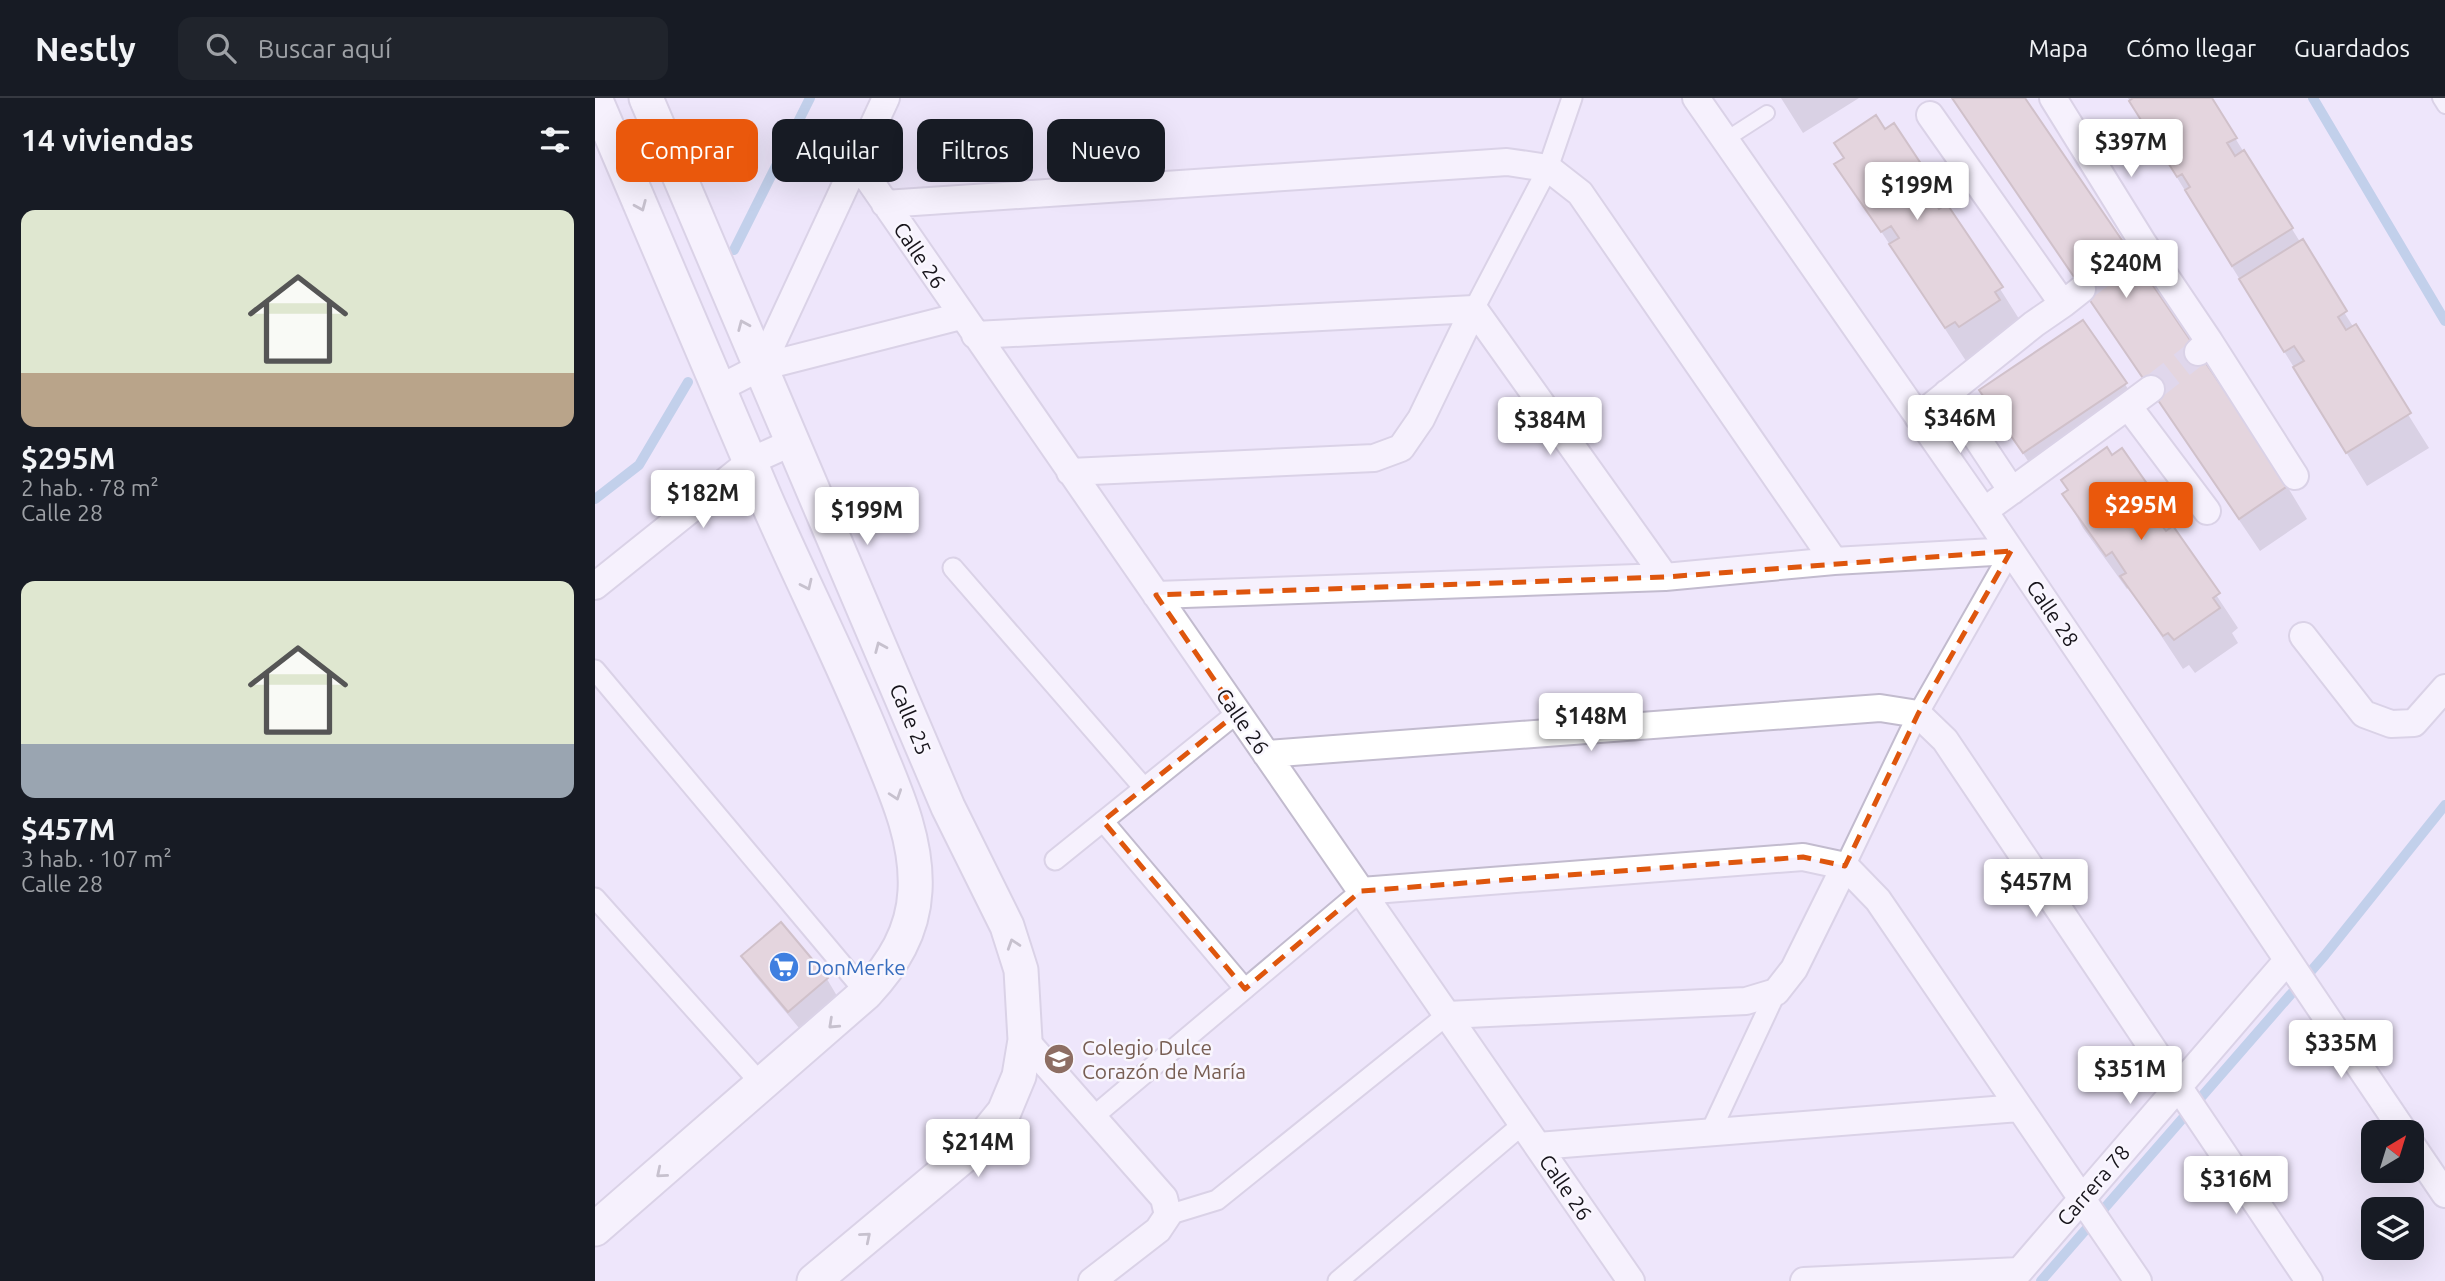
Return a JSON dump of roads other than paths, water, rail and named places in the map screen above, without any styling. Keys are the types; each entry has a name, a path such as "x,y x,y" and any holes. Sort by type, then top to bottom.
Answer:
{"street":[{"name":"Calle 25","path":"595,98 718,389 864,715 910,835 915,890 909,927 896,957 866,993 763,1086 595,1229"},
{"name":"Calle 25","path":"646,98 948,807 1007,926 1021,970 1025,1040 1019,1076 1004,1112 978,1143 814,1281"},
{"path":"876,119 886,98"},
{"path":"1070,472 1374,458 1401,448 1421,419 1474,309 1548,168 1572,98"},
{"name":"Calle 28","path":"1696,98 2011,551 2289,966 2317,1002 2396,1120"},
{"path":"2053,98 2137,248 2295,476"},
{"path":"1918,417 2033,324 2073,297 1930,115"},
{"path":"885,204 1507,162 1548,168 1580,193 1834,561"},
{"path":"761,367 846,182"},
{"name":"Calle 26","path":"870,182 1631,1281"},
{"path":"718,389 761,367 968,325 1474,309"},
{"path":"1474,309 1665,577"},
{"path":"1983,511 2151,389"},
{"path":"1947,393 2012,491"},
{"path":"2128,406 2207,511"},
{"path":"595,586 751,461 793,442"},
{"path":"1156,595 1665,577 1834,561 2011,551"},
{"path":"1710,1133 1776,992 1794,969 1918,714 2011,551"},
{"path":"953,568 1144,788"},
{"path":"2303,636 2364,714 2391,724 2414,723 2445,688"},
{"path":"595,670 866,993"},
{"path":"1266,754 1880,708 1918,714 1945,740 2309,1281"},
{"path":"1055,860 1237,713"},
{"path":"1103,821 1245,989"},
{"path":"1093,1117 1360,891 1803,857 1846,866 1878,900 2138,1281"},
{"path":"595,898 763,1086"},
{"name":"Carrera 78","path":"2015,1276 2181,1094 2289,966"},
{"path":"1092,1281 1158,1230 1168,1215 1217,1200 1447,1015 1746,1001 1776,992"},
{"path":"1025,1040 1164,1198 1168,1215"},
{"path":"1538,1146 2019,1108"},
{"path":"1338,1281 1523,1124"},
{"path":"2424,1163 2445,1194"},
{"path":"1804,1281 2015,1276"}],"lane":[{"path":"2440,98 2445,106"},
{"path":"1725,140 1767,113"}],"waterway":[{"path":"734,250 810,98"},
{"path":"2313,98 2445,321"},
{"path":"595,499 639,465 688,382"},
{"path":"2041,1281 2325,955 2445,805"}],"tunnel":[{"path":"2082,289 2131,253"},
{"path":"2151,389 2198,352"}],"place":[{"name":"DonMerke","path":"784,967"},
{"name":"Colegio Dulce Corazón de María","path":"1059,1059"}]}
